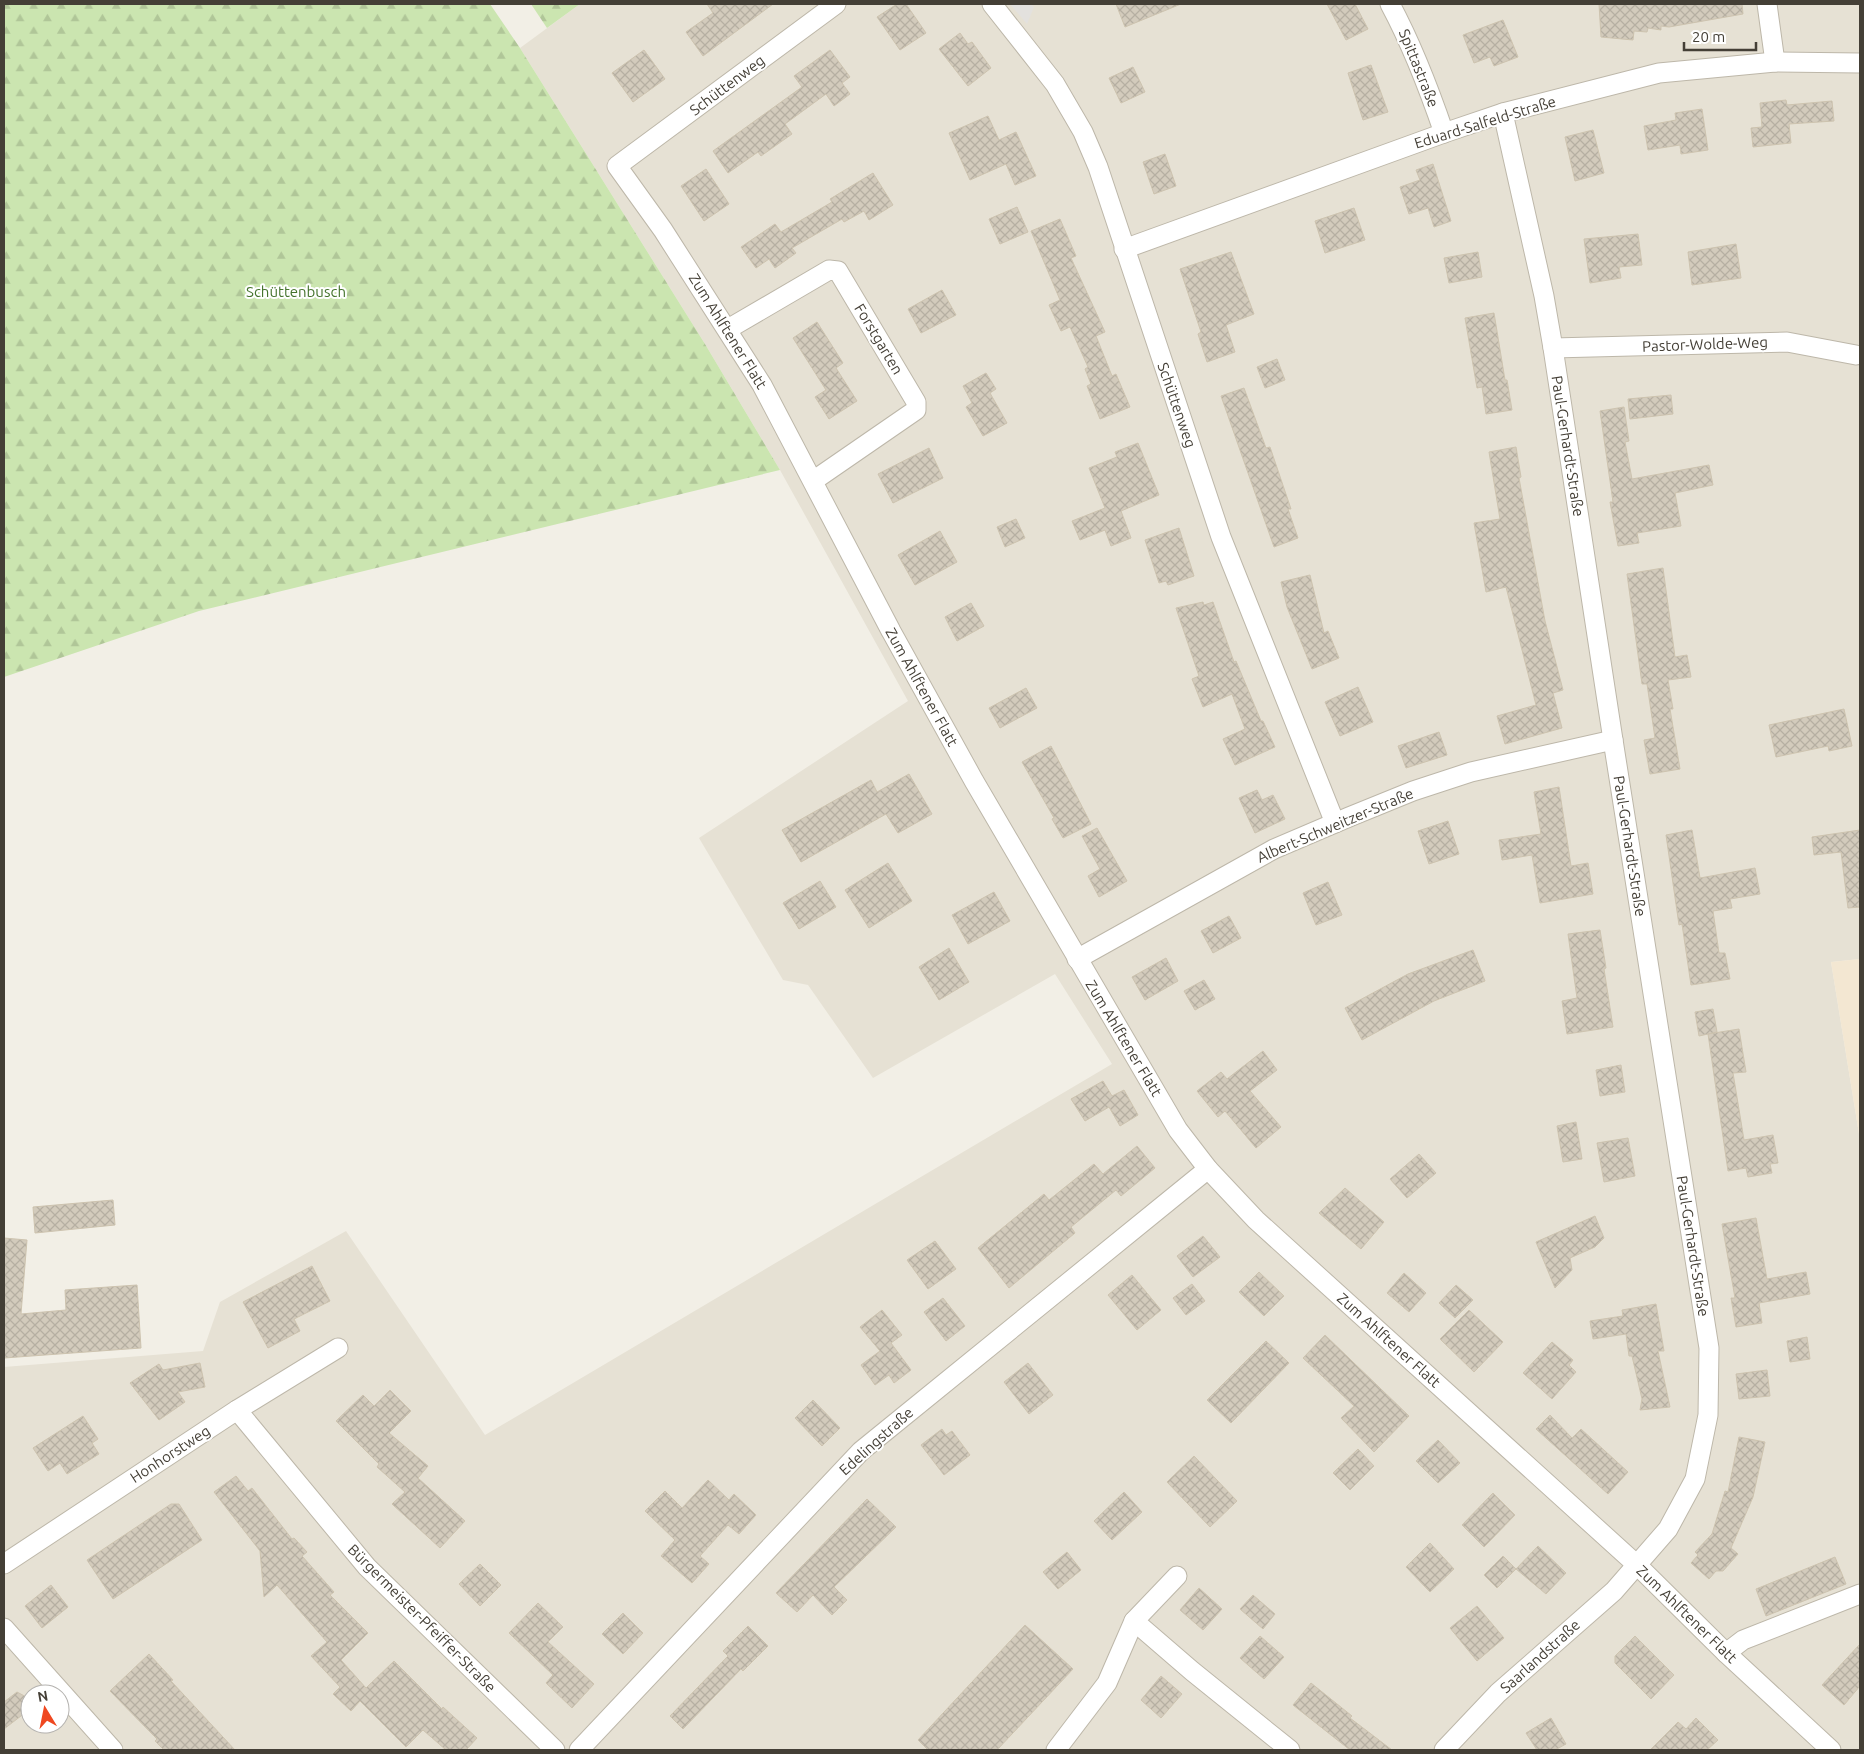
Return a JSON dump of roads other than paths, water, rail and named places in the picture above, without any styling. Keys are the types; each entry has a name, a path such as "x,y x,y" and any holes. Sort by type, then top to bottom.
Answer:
{"street":[{"name":"Schüttenweg","path":"618,166 836,4"},
{"name":"Schüttenweg","path":"992,4 1055,84 1070,108 1098,167 1221,537 1335,822"},
{"name":"Spittastraße","path":"1390,4 1402,25 1430,91 1444,133"},
{"path":"1767,4 1776,62"},
{"name":"Eduard-Salfeld-Straße","path":"1124,249 1503,113 1659,73 1776,62 1860,63"},
{"name":"Paul-Gerhardt-Straße","path":"1503,113 1544,296 1553,348 1709,1348 1708,1415 1695,1479 1668,1528 1637,1565"},
{"name":"Zum Ahlftener Flatt","path":"618,166 663,230 762,385 974,782 1178,1130 1208,1169 1256,1220 1637,1565 1726,1653 1831,1750"},
{"name":"Forstgarten","path":"728,329 829,270 838,271 916,402 916,410 813,481"},
{"name":"Pastor-Wolde-Weg","path":"1553,348 1787,342 1856,355"},
{"name":"Albert-Schweitzer-Straße","path":"1077,959 1274,849 1335,822 1413,791 1471,772 1613,740"},
{"name":"Edelingstraße","path":"579,1750 861,1451 1208,1169"},
{"name":"Honhorstweg","path":"4,1564 237,1410 338,1348"},
{"name":"Bürgermeister-Pfeiffer-Straße","path":"237,1410 367,1567 555,1750"},
{"name":"Saarlandstraße","path":"1444,1750 1498,1693 1614,1591 1637,1565"},
{"path":"1056,1750 1107,1683 1134,1622 1177,1576"},
{"path":"1726,1653 1743,1640 1860,1594"},
{"path":"1134,1622 1290,1750"},
{"path":"4,1628 113,1750"}],"park label":[{"name":"Schüttenbusch","path":"296,291"}]}
